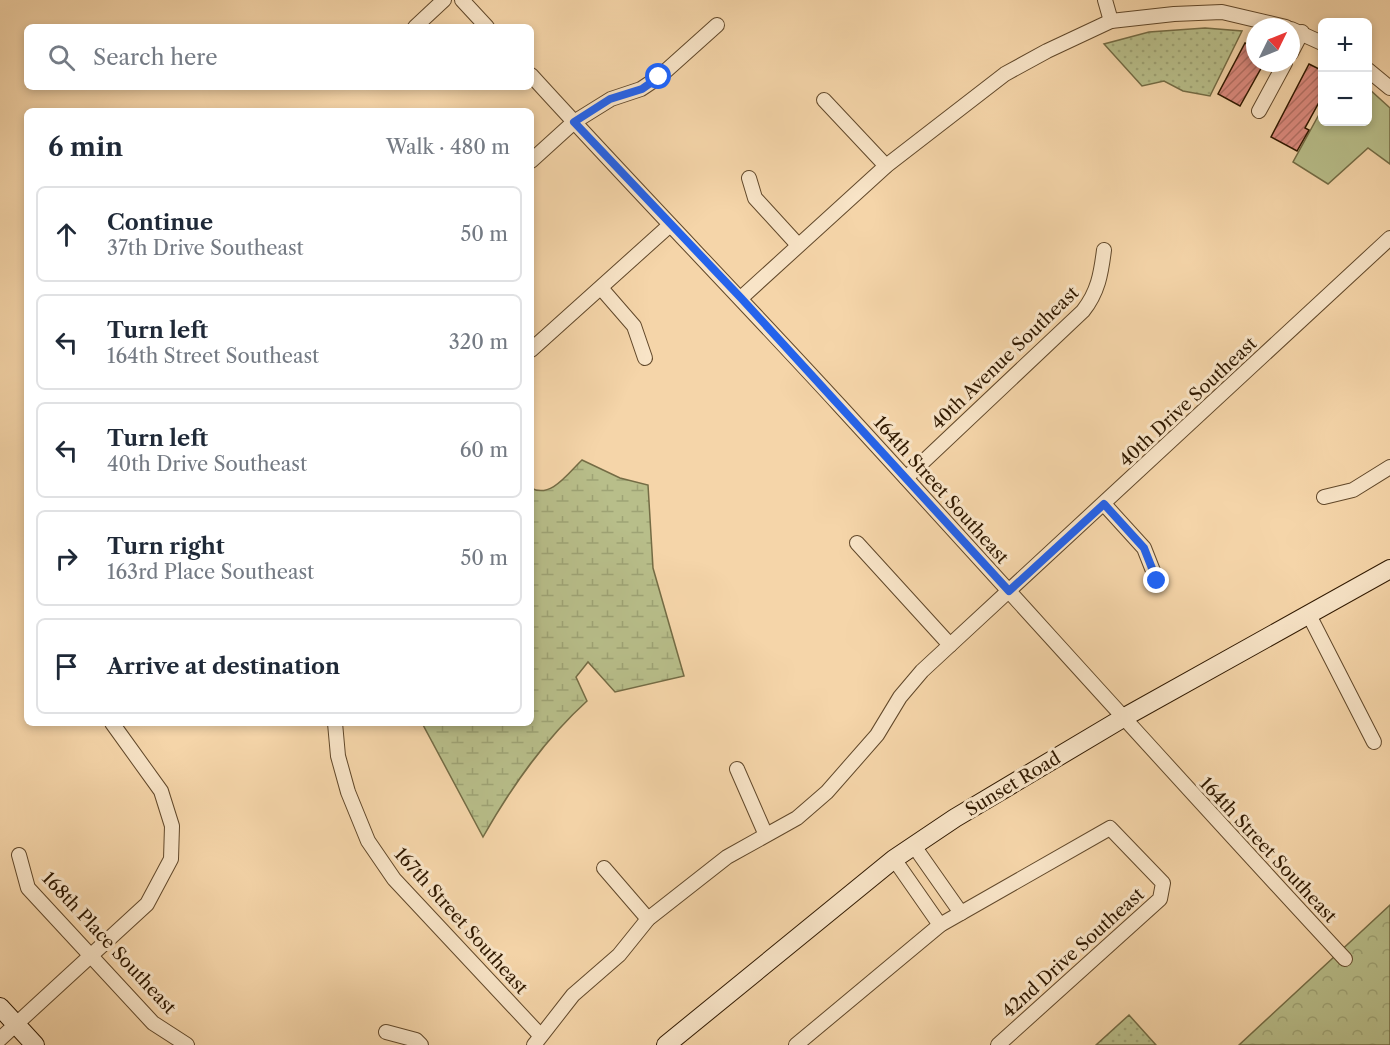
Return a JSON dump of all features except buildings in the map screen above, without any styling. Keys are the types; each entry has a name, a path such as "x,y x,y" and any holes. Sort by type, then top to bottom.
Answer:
{"street":[{"path":"418,24 444,0"},
{"path":"462,0 484,24"},
{"path":"1105,0 1111,21"},
{"path":"741,298 886,166 1005,74 1047,51 1111,21 1223,6 1259,18"},
{"path":"534,158 574,122 610,99 642,89 659,77 717,25"},
{"path":"1300,32 1318,41"},
{"path":"1259,111 1280,72"},
{"path":"1370,72 1390,88"},
{"name":"164th Street Southeast","path":"534,78 741,298 1345,959"},
{"path":"824,100 886,166"},
{"path":"749,178 755,198 798,245"},
{"path":"534,347 670,225"},
{"name":"40th Drive Southeast","path":"537,1040 573,995 620,956 648,919 727,857 765,833 797,818 827,792 877,735 907,688 950,645 1390,238"},
{"name":"40th Avenue Southeast","path":"906,478 1083,310 1094,297 1100,279 1104,250"},
{"path":"601,288 634,326 645,358"},
{"path":"1324,497 1353,490 1390,467"},
{"path":"1104,504 1144,548 1157,581"},
{"path":"857,543 950,645"},
{"name":"Sunset Road","path":"666,1045 894,859 955,819 1123,718 1390,569"},
{"path":"1309,615 1374,742"},
{"path":"0,1039 147,904 171,859 172,826 161,791 114,726"},
{"name":"167th Street Southeast","path":"335,726 338,756 348,792 368,842 394,879 537,1040"},
{"path":"737,769 765,833"},
{"name":"42nd Drive Southeast","path":"961,913 1110,828 1163,883 1160,899 998,1045"},
{"path":"796,1045 940,925 961,913 914,846"},
{"name":"168th Place Southeast","path":"19,855 28,888 153,1023 187,1045"},
{"path":"894,859 940,925"},
{"path":"604,868 648,919"},
{"path":"0,1007 35,1045"},
{"path":"386,1032 416,1040 421,1045"}],"green space":[{"path":"1205,28 1242,31 1210,96 1183,91 1164,81 1142,86 1104,44 1149,32"},
{"path":"1372,92 1390,108 1390,164 1368,148 1328,184 1293,162 1318,116 1318,126 1372,126"},
{"path":"582,460 620,478 648,485 653,568 684,676 615,692 588,662 576,677 587,701 571,716 530,764 483,837 424,726 534,726 534,489 545,490 565,477"},
{"path":"1390,905 1390,1045 1239,1045"},
{"path":"1129,1015 1156,1045 1096,1045"}],"route":[{"path":"659,77 642,89 610,99 574,122 741,298 1009,591 1104,504 1144,548 1157,581"}]}
